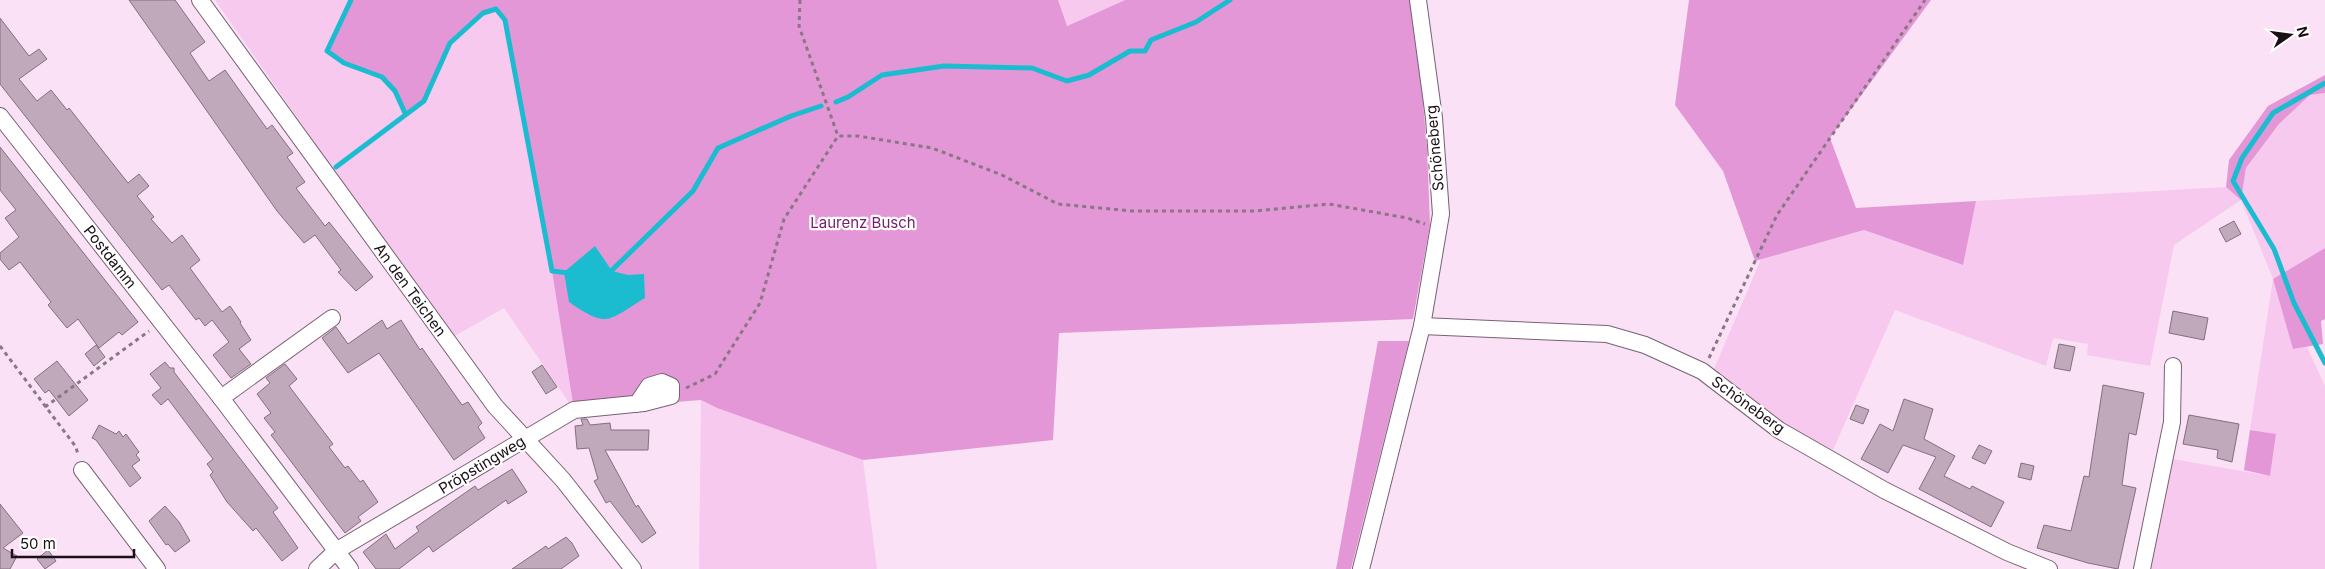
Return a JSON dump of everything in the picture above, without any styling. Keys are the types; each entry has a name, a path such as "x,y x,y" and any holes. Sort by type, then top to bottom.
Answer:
{"street":[{"name":"An den Teichen","path":"200,0 495,406 563,480 633,569"},
{"name":"Schöneberg","path":"1361,569 1422,326 1440,229 1441,214 1434,118 1418,0"},
{"name":"Postdamm","path":"0,116 221,398 350,569"},
{"path":"221,398 332,318"},
{"name":"Schöneberg","path":"1422,326 1606,334 1645,345 1702,371 1787,434 1884,490 2007,552 2049,569"},
{"path":"2142,569 2172,422 2173,366"},
{"name":"Pröpstingweg","path":"317,569 336,551 574,410 637,404 649,386 662,382 670,386 671,396"},
{"path":"82,470 157,569"}],"path":[{"path":"800,0 799,26 838,136"},
{"path":"1702,371 1717,345 1777,214 1925,0"},
{"path":"838,136 858,136 932,148 1002,175 1058,204 1132,211 1255,211 1329,204 1407,218 1440,229"},
{"path":"671,396 716,374 760,303 784,219 838,136"},
{"path":"44,406 161,322"},
{"path":"0,346 76,447 82,470"}],"shaded area":[{"path":"215,0 351,0 328,51 344,63 382,77 395,91 406,113 424,101 450,43 483,13 496,9 505,20 552,271 574,410 504,308 451,338"},
{"path":"1058,0 1125,0 1066,26"},
{"path":"2325,93 2325,248 2273,279 2241,200 2246,168 2279,124 2310,95"},
{"path":"2226,187 2241,200 2174,245 2150,366 2087,355 2088,344 2053,338 2046,366 1895,310 1833,450 1783,424 1714,369 1761,259 1864,230 1962,265 1976,201"},
{"path":"2273,279 2294,349 2307,347 2325,386 2325,569 2150,569 2173,459 2270,476 2276,434 2250,430"},
{"path":"701,400 717,408 863,460 877,569 699,569"}],"green space":[{"name":"Laurenz Busch","path":"351,0 1058,0 1067,26 1125,0 1414,0 1427,148 1430,225 1413,319 1059,333 1053,440 863,460 717,408 701,400 574,410 552,271 505,20 496,9 483,13 450,43 424,101 405,113 395,91 382,77 344,63 328,51"},
{"path":"1689,0 1931,0 1830,138 1856,208 1976,201 1963,265 1864,230 1755,261 1723,171 1675,105"},
{"path":"2325,75 2325,93 2310,95 2279,124 2246,168 2241,200 2226,187 2229,160 2268,106"},
{"path":"2325,248 2325,319 2321,321 2323,344 2293,349 2273,279"},
{"path":"1378,341 1409,341 1351,569 1336,569"},
{"path":"2250,430 2276,434 2270,476 2244,470"}],"water":[{"path":"595,246 612,271 628,275 644,274 645,298 623,312 607,319 592,316 569,302 564,272"}],"building":[{"path":"129,0 175,0 205,42 190,53 209,81 225,70 267,129 272,125 293,153 287,157 305,182 296,188 325,226 329,222 373,277 356,291 338,272 341,270 315,235 304,243 277,211"},
{"path":"0,18 29,56 39,49 47,59 19,79 37,101 51,90 67,110 69,108 128,183 139,174 149,186 137,196 154,217 151,219 172,243 182,235 200,260 190,268 222,312 230,306 241,322 251,340 239,349 251,364 231,378 213,355 229,342 212,320 205,326 199,318 196,320 169,285 162,290 0,84"},
{"path":"0,147 138,322 122,335 119,332 99,348 78,319 67,328 48,305 51,302 20,262 9,270 0,259 0,253 19,237 5,218 16,210 0,190"},
{"path":"2234,221 2241,234 2226,242 2219,229"},
{"path":"2173,311 2208,318 2204,340 2169,333"},
{"path":"382,320 387,329 401,320 420,350 422,348 462,405 468,402 482,423 478,427 485,438 454,460 379,353 348,373 322,338 336,327 348,344"},
{"path":"2059,344 2075,347 2070,371 2054,368"},
{"path":"96,345 105,357 94,366 85,354"},
{"path":"57,361 88,400 69,416 49,390 45,393 34,379"},
{"path":"165,362 170,368 174,368 174,372 278,508 273,512 298,548 282,561 256,528 253,531 227,502 210,475 213,472 207,464 213,459 168,399 161,405 152,395 161,388 150,374"},
{"path":"285,364 297,379 289,386 333,444 329,447 345,468 348,466 360,482 363,480 378,502 358,517 361,521 345,533 271,435 275,432 264,418 271,413 257,394 270,383 266,378"},
{"path":"542,365 557,387 546,394 532,372"},
{"path":"2103,385 2144,393 2136,435 2129,433 2122,485 2136,488 2118,569 2088,563 2037,548 2044,525 2071,531 2084,476 2089,477"},
{"path":"1904,399 1933,409 1924,439 1955,456 1944,476 1970,489 1972,486 2004,502 1991,527 1919,489 1936,457 1903,445 1888,473 1861,459 1880,424 1893,431"},
{"path":"1856,405 1869,410 1863,424 1850,419"},
{"path":"2189,415 2239,424 2232,462 2217,458 2218,450 2183,444"},
{"path":"581,419 587,419 590,425 610,423 611,430 649,430 648,450 605,450 636,507 638,505 656,533 642,543 610,501 606,503 594,481 598,479 589,448 577,449 575,426 583,425"},
{"path":"99,425 116,434 119,431 123,437 126,434 139,452 136,455 140,460 132,466 141,478 130,487 96,440 92,438"},
{"path":"1979,445 1992,451 1985,464 1972,458"},
{"path":"2021,463 2034,466 2031,480 2018,477"},
{"path":"512,469 527,492 508,504 506,500 433,552 429,546 399,569 376,569 363,552 386,534 395,549 419,531 416,527 475,486 478,490"},
{"path":"0,504 23,533 3,548 17,556 10,569 0,569"},
{"path":"165,506 179,522 190,541 175,552 168,544 166,545 149,521"},
{"path":"566,537 572,543 579,556 561,569 512,569 546,546 548,549"},
{"path":"48,550 56,561 45,569 37,559"}],"waterway":[{"path":"351,0 327,51 344,63 382,77 395,91 405,113"},
{"path":"836,102 848,97 882,75 944,66 1032,68 1067,81 1089,75 1130,51 1145,51 1151,40 1196,22 1230,0"},
{"path":"336,167 424,101 450,43 483,13 496,9 505,20 552,271 569,273"},
{"path":"2325,83 2273,113 2242,158 2233,181 2274,249 2294,303 2325,363"},
{"path":"608,274 693,191 718,148 791,116 821,106"}]}
